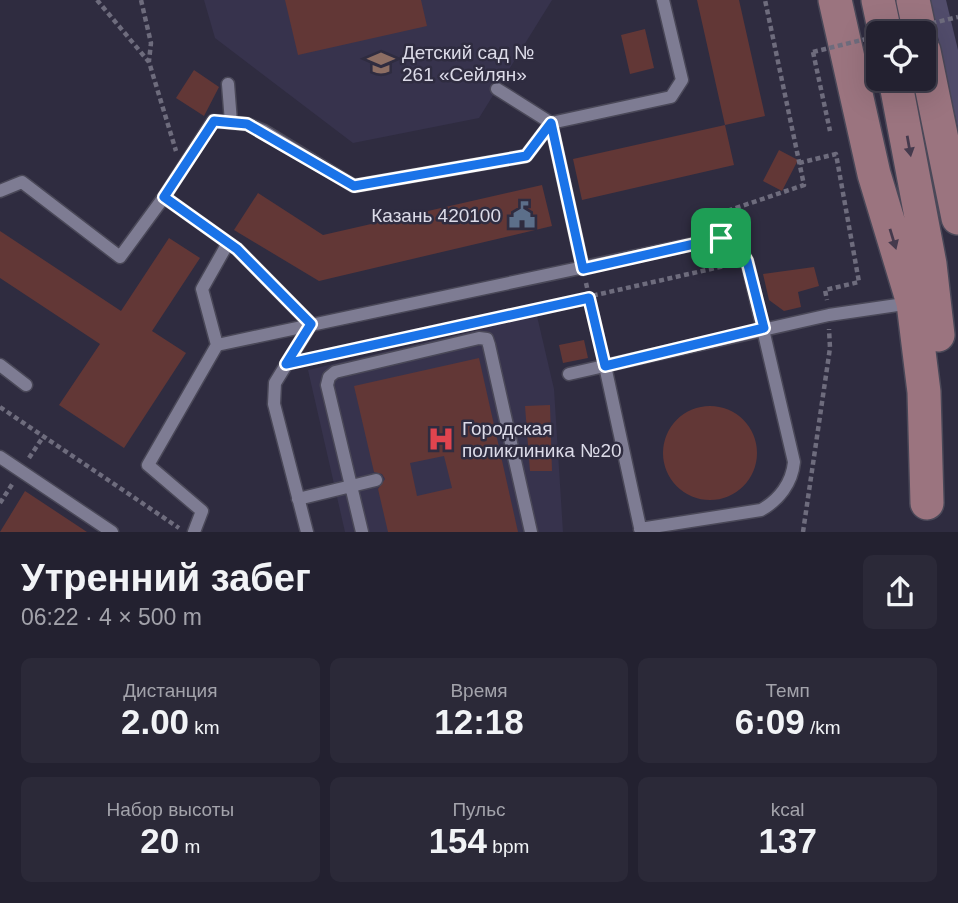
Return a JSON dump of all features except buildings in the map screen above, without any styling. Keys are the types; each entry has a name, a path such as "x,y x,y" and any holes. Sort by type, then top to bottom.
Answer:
{"main road":[{"path":"835,0 874,174 913,303 924,392 925,518"},
{"path":"848,58 852,0"},
{"path":"878,0 884,21"},
{"path":"913,0 917,21"},
{"path":"897,91 930,264 938,334 938,413 925,518"},
{"path":"932,91 958,218"}],"lane":[{"path":"0,191 22,182 120,257 214,121 247,124 264,131 354,186 526,156 551,123 671,97 682,80 663,0"},
{"path":"228,85 231,121"},
{"path":"497,89 551,123 583,269"},
{"path":"164,197 228,243 311,324"},
{"path":"217,345 721,238 738,245 747,261 793,462 792,477 772,503 761,510 640,530 605,366"},
{"path":"194,532 202,512 148,465 217,345 202,289 228,243"},
{"path":"569,374 829,314 913,303"},
{"path":"307,532 274,404 275,383 311,324"},
{"path":"362,532 327,385 329,377 335,372 479,338 486,339 531,532"},
{"path":"0,365 26,385"},
{"path":"0,457 112,532"},
{"path":"298,499 376,480"}],"path":[{"path":"97,0 149,62"},
{"path":"141,0 151,43 149,62 181,169"},
{"path":"721,238 721,213 804,185 765,0"},
{"path":"936,22 958,17"},
{"path":"830,131 813,52 866,39"},
{"path":"799,163 836,154 859,282 825,290 830,348 803,532"},
{"path":"484,321 747,261"},
{"path":"583,269 605,366"},
{"path":"286,364 339,353"},
{"path":"0,407 185,532"}],"shaded area":[{"name":"Детский сад № 261 «Сейлян»","path":"204,0 552,0 479,118 353,143 215,38"},
{"path":"930,0 946,0 958,50 958,129 936,21"},
{"name":"Городская поликлиника №20","path":"537,316 554,389 563,532 345,532 308,370"}],"place":[{"name":"Детский сад № 261 «Сейлян»","path":"381,63"},
{"name":"Казань 420100","path":"522,215"},
{"name":"Городская поликлиника №20","path":"441,439"}],"route":[{"path":"214,121 247,124 264,131 354,186 526,156 551,123 583,269 721,238 738,245 747,261 764,328 605,366 589,298 286,364 311,324 237,249 164,197 214,121"}]}
